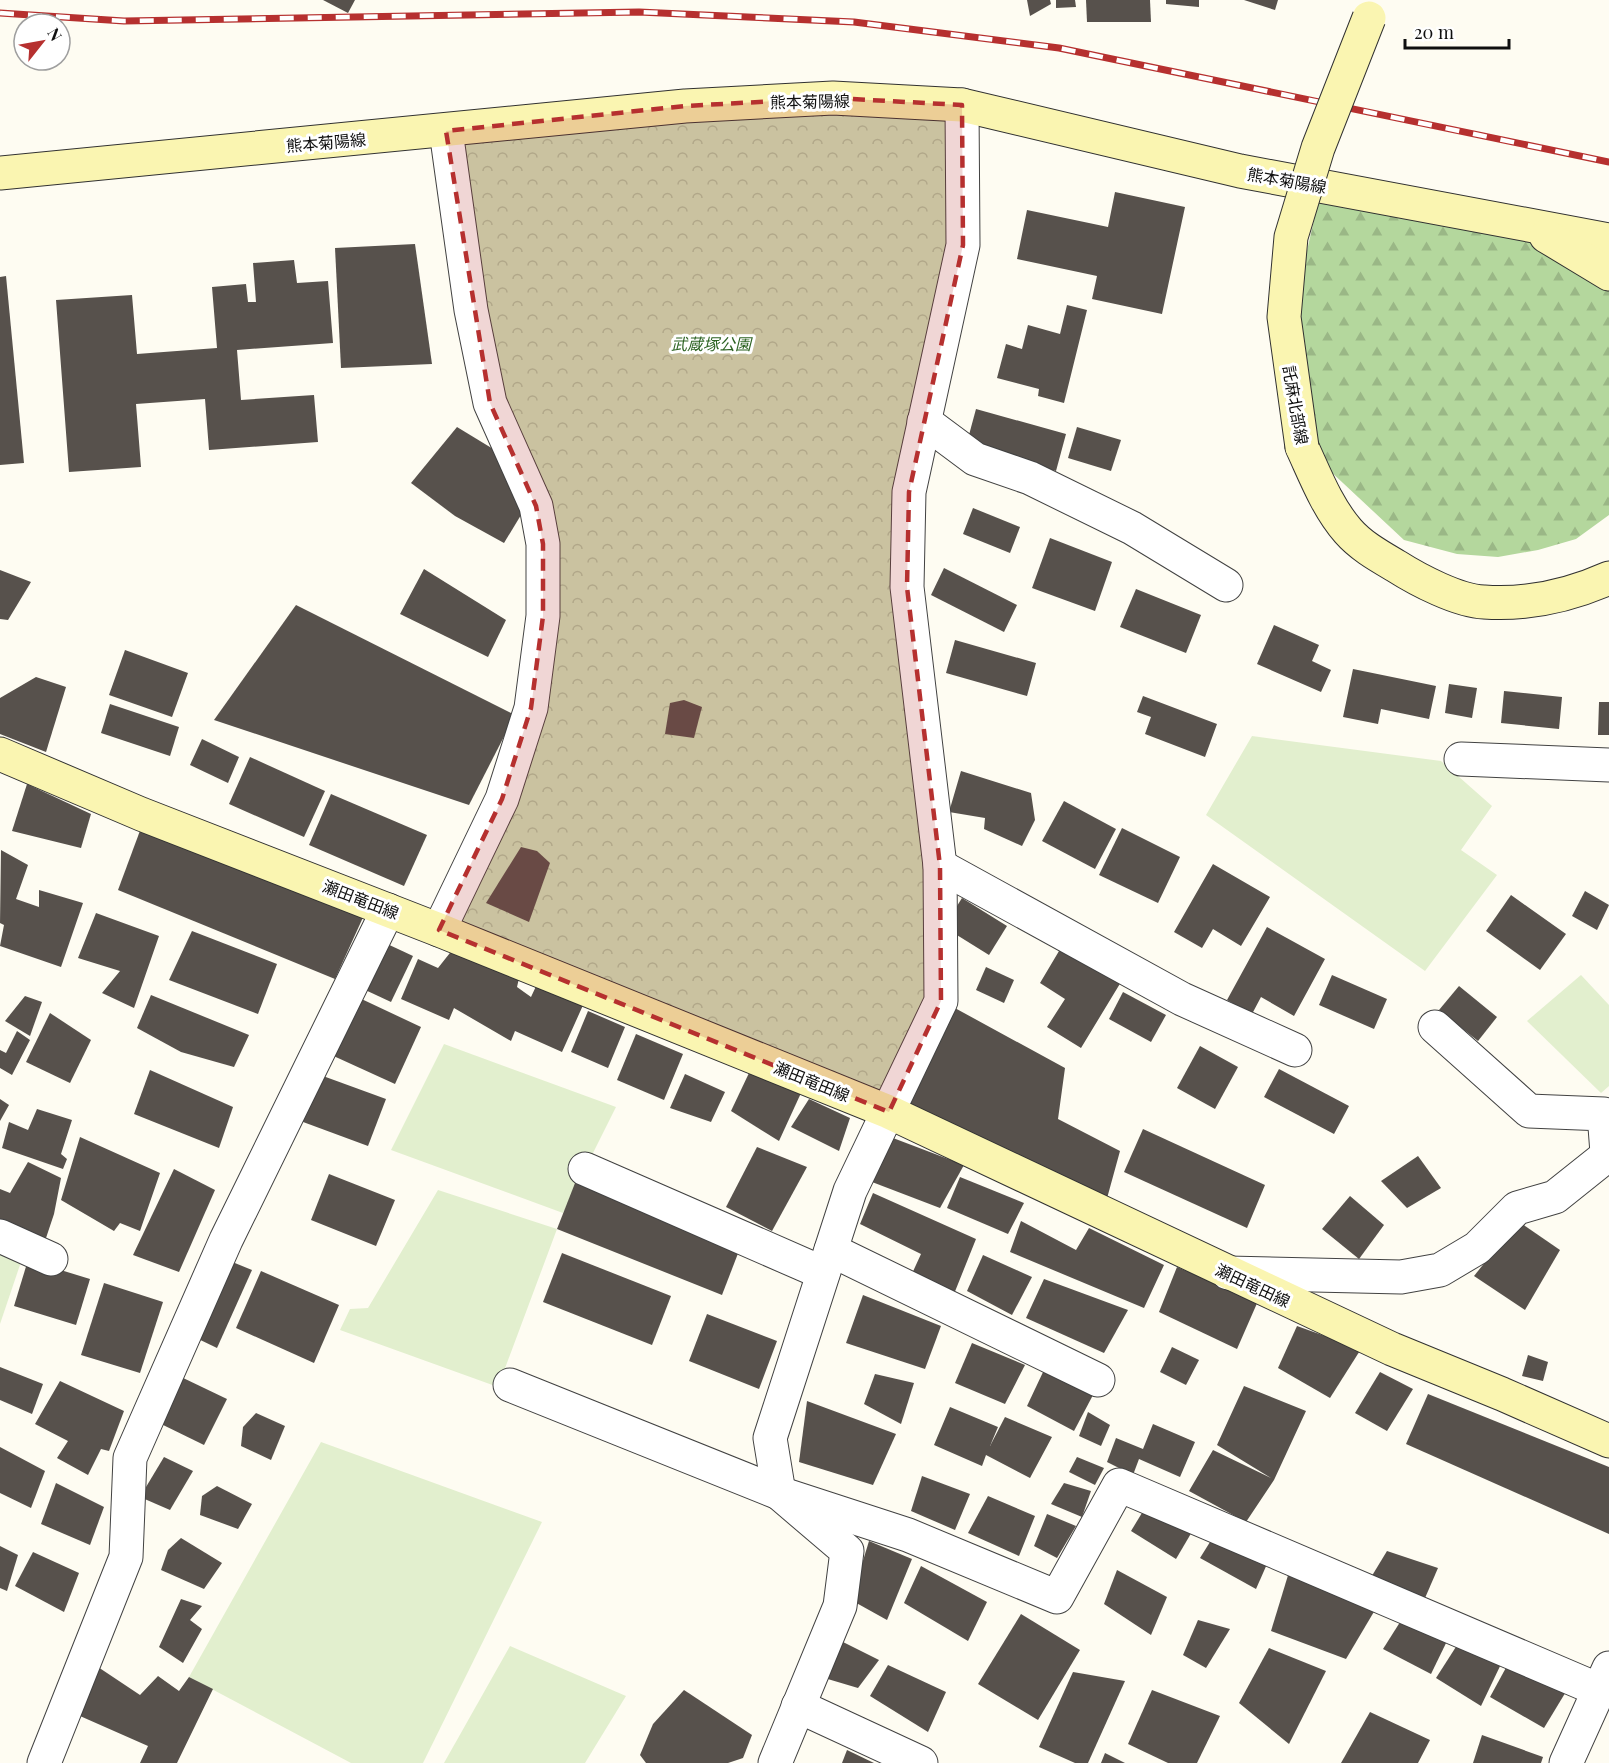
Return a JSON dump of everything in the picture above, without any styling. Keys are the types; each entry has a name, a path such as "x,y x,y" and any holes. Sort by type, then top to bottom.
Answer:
{"main road":[{"name":"託麻北部線","path":"1373,9 1318,148 1291,237 1284,317 1291,382 1302,447 1323,494 1348,531 1375,554 1423,583 1482,603 1520,602 1578,592 1609,578"},
{"name":"熊本菊陽線","path":"0,173 684,106 833,98 962,105 1240,171 1609,240"},
{"path":"1526,224 1609,274"},
{"name":"瀬田竜田線","path":"0,754 141,814 439,930 889,1112 1392,1349 1609,1442"}],"street":[{"path":"775,1763 840,1606 847,1551 779,1493 770,1438 850,1191 941,1001 940,866 907,587 909,492 963,245 962,105"},
{"path":"439,930 502,799 531,708 543,616 543,544 536,506 490,403 471,310 446,131"},
{"path":"924,421 975,459 1030,478 1132,528 1226,585"},
{"path":"1461,759 1609,765"},
{"path":"940,866 1182,999 1295,1050"},
{"path":"44,1763 126,1557 130,1458 226,1240 388,910"},
{"path":"1228,1273 1401,1277 1440,1270 1477,1248 1517,1208 1555,1197 1608,1153 1604,1114 1529,1111 1435,1027"},
{"path":"585,1169 827,1261 1098,1380"},
{"path":"0,1236 51,1259"},
{"path":"510,1385 779,1493 908,1535 1057,1597 1119,1485 1604,1679 1566,1763"},
{"path":"798,1706 921,1763"}],"highlighted area":[{"path":"833,98 962,105 963,245 909,492 907,587 940,866 941,1001 889,1112 439,930 502,799 531,708 543,616 543,544 536,506 490,403 446,131 685,106"}],"green space":[{"name":"武蔵塚公園","path":"962,105 963,245 909,492 941,1001 889,1112 439,930 502,799 543,544 490,403 446,131"},
{"path":"1318,195 1525,239 1609,291 1609,515 1576,539 1538,550 1498,557 1457,554 1404,540 1328,469 1315,442 1295,303"},
{"path":"1252,736 1441,761 1492,806 1461,850 1497,875 1425,971 1206,815"},
{"path":"1581,975 1609,1005 1609,1086 1601,1093 1527,1021"},
{"path":"444,1044 616,1107 563,1213 391,1150"},
{"path":"438,1190 557,1229 498,1387 340,1330 350,1309 368,1308"},
{"path":"0,1242 24,1253 0,1324"},
{"path":"321,1442 542,1522 423,1763 351,1763 189,1677"},
{"path":"510,1646 626,1696 585,1763 444,1763"}],"building":[{"path":"323,0 355,0 348,13"},
{"path":"1027,0 1050,0 1051,4 1030,16"},
{"path":"1056,0 1075,0 1076,7 1056,8"},
{"path":"1086,0 1150,0 1151,22 1087,22"},
{"path":"1166,0 1199,0 1199,7 1166,4"},
{"path":"1244,0 1278,0 1275,10"},
{"path":"1115,192 1185,207 1162,314 1092,299 1097,276 1017,259 1027,210 1108,227"},
{"path":"415,244 432,364 341,368 335,248"},
{"path":"294,260 297,283 328,281 333,343 237,350 241,400 314,395 318,442 209,450 205,399 136,404 141,467 69,472 56,300 132,295 137,354 217,348 212,287 246,284 248,302 256,302 253,263"},
{"path":"6,276 24,463 0,465 0,277"},
{"path":"1067,305 1087,310 1064,403 1038,396 1039,389 997,378 1006,344 1022,349 1028,325 1060,334"},
{"path":"976,409 1066,434 1056,471 966,446"},
{"path":"457,427 513,461 521,515 504,543 455,516 411,483"},
{"path":"1077,427 1121,440 1111,471 1068,458"},
{"path":"973,508 1020,527 1010,553 963,534"},
{"path":"1050,538 1112,562 1095,611 1032,588"},
{"path":"944,568 1017,605 1004,632 931,595"},
{"path":"424,569 506,620 488,657 400,614"},
{"path":"0,570 31,582 8,620 0,619"},
{"path":"1136,589 1201,615 1186,653 1120,627"},
{"path":"296,605 515,715 469,805 214,720"},
{"path":"1274,625 1319,645 1312,661 1331,670 1321,692 1257,664"},
{"path":"955,640 1036,663 1027,696 946,673"},
{"path":"125,650 188,673 172,717 109,695"},
{"path":"1353,669 1436,686 1429,719 1381,709 1378,724 1343,717"},
{"path":"36,677 66,687 46,752 0,734 0,698"},
{"path":"1449,684 1477,688 1472,718 1445,713"},
{"path":"1504,691 1562,697 1559,729 1501,723"},
{"path":"1143,696 1217,724 1205,757 1145,734 1151,717 1137,712"},
{"path":"684,700 702,707 694,738 665,734 670,703"},
{"path":"1599,702 1609,702 1609,735 1598,735"},
{"path":"110,704 179,727 170,756 101,733"},
{"path":"202,739 239,757 228,783 190,765"},
{"path":"250,757 325,791 304,837 229,804"},
{"path":"961,771 1031,793 1035,820 1022,846 984,829 985,818 949,812"},
{"path":"27,784 91,814 81,848 12,831"},
{"path":"331,794 427,835 404,886 309,845"},
{"path":"1064,801 1116,829 1095,869 1042,841"},
{"path":"141,828 365,913 335,979 118,890"},
{"path":"1122,828 1180,857 1158,903 1099,875"},
{"path":"521,847 537,851 550,863 529,922 486,903"},
{"path":"1,850 28,865 16,899 39,907 39,890 83,903 61,967 0,946 4,925 0,923"},
{"path":"1213,864 1270,897 1241,946 1213,929 1202,948 1174,932"},
{"path":"1585,891 1609,905 1597,930 1572,916"},
{"path":"1511,895 1566,934 1540,970 1486,931"},
{"path":"962,898 1007,926 989,955 944,927"},
{"path":"96,913 159,936 134,1008 102,993 120,971 78,958"},
{"path":"1267,927 1325,959 1294,1016 1261,997 1252,1014 1227,1000"},
{"path":"192,931 277,964 258,1014 169,980"},
{"path":"383,942 413,956 391,1002 361,988"},
{"path":"457,944 520,974 517,987 531,997 538,982 584,1003 562,1052 515,1031 511,1041 454,1008 449,1020 401,999 418,959 438,968"},
{"path":"1062,946 1121,982 1081,1048 1047,1027 1065,999 1040,983"},
{"path":"986,967 1014,980 1004,1003 976,990"},
{"path":"1332,975 1387,999 1374,1029 1319,1005"},
{"path":"1459,986 1497,1017 1478,1041 1439,1010"},
{"path":"1123,992 1166,1015 1151,1042 1109,1019"},
{"path":"151,995 249,1035 234,1067 181,1052 137,1028"},
{"path":"353,995 421,1027 395,1084 327,1053"},
{"path":"25,996 42,1002 30,1036 5,1021"},
{"path":"953,1007 1065,1068 1058,1119 1120,1151 1106,1202 904,1102"},
{"path":"588,1011 625,1027 608,1068 571,1052"},
{"path":"50,1013 91,1040 70,1083 26,1062"},
{"path":"17,1031 30,1040 12,1075 0,1068 0,1050 6,1053"},
{"path":"636,1034 683,1054 664,1100 617,1080"},
{"path":"1200,1046 1238,1067 1215,1109 1177,1088"},
{"path":"1279,1069 1349,1106 1334,1134 1264,1097"},
{"path":"150,1070 233,1107 219,1148 134,1114"},
{"path":"312,1072 386,1099 368,1146 295,1119"},
{"path":"749,1073 801,1093 779,1141 731,1111"},
{"path":"685,1074 725,1092 711,1122 670,1108"},
{"path":"0,1099 9,1105 0,1121"},
{"path":"809,1099 850,1118 839,1151 791,1127"},
{"path":"37,1109 72,1120 61,1154 67,1159 63,1169 2,1148 9,1122 28,1130"},
{"path":"1143,1129 1265,1185 1247,1228 1124,1172"},
{"path":"80,1137 160,1173 140,1231 120,1223 114,1231 61,1200"},
{"path":"893,1138 964,1165 940,1208 872,1182"},
{"path":"757,1147 807,1167 772,1231 726,1207"},
{"path":"1418,1156 1441,1188 1407,1208 1381,1181"},
{"path":"28,1162 61,1178 54,1214 41,1253 0,1234 0,1189 10,1193"},
{"path":"174,1169 215,1190 179,1272 133,1255"},
{"path":"329,1174 395,1200 376,1246 311,1220"},
{"path":"960,1177 1024,1203 1008,1234 947,1208"},
{"path":"577,1178 742,1243 722,1295 557,1229"},
{"path":"873,1193 976,1239 954,1294 910,1278 921,1254 860,1224"},
{"path":"1350,1196 1384,1225 1359,1259 1322,1229"},
{"path":"1021,1221 1076,1250 1089,1228 1164,1265 1144,1308 1010,1252"},
{"path":"1518,1221 1560,1250 1525,1310 1474,1276"},
{"path":"562,1253 671,1296 652,1345 543,1302"},
{"path":"983,1255 1032,1277 1012,1315 967,1291"},
{"path":"225,1259 252,1270 217,1348 190,1335"},
{"path":"28,1260 90,1279 76,1325 14,1306"},
{"path":"1177,1267 1258,1301 1237,1349 1159,1312"},
{"path":"261,1271 339,1305 314,1363 236,1328"},
{"path":"1044,1279 1128,1310 1104,1353 1026,1318"},
{"path":"104,1283 163,1302 140,1373 81,1355"},
{"path":"863,1295 941,1326 925,1369 846,1343"},
{"path":"707,1314 777,1341 759,1389 689,1361"},
{"path":"1297,1326 1361,1349 1330,1398 1278,1368"},
{"path":"972,1343 1025,1365 1005,1404 955,1383"},
{"path":"1172,1347 1199,1360 1186,1385 1160,1372"},
{"path":"1528,1355 1548,1362 1543,1381 1522,1376"},
{"path":"0,1367 43,1384 32,1414 0,1400"},
{"path":"1044,1370 1093,1395 1074,1431 1027,1406"},
{"path":"1380,1372 1413,1389 1387,1431 1355,1413"},
{"path":"875,1374 914,1383 901,1424 864,1404"},
{"path":"179,1376 227,1399 204,1445 157,1422"},
{"path":"60,1381 124,1411 109,1451 101,1449 88,1475 57,1458 68,1441 35,1424"},
{"path":"1244,1386 1306,1411 1274,1480 1246,1522 1189,1491 1213,1450 1271,1478 1217,1445"},
{"path":"1428,1394 1609,1467 1609,1534 1406,1444"},
{"path":"807,1401 896,1434 873,1485 799,1462"},
{"path":"950,1407 998,1427 990,1446 1005,1417 1052,1437 1030,1478 986,1455 982,1466 934,1445"},
{"path":"1088,1412 1110,1425 1101,1446 1079,1436"},
{"path":"256,1413 285,1426 271,1460 241,1446 243,1427"},
{"path":"1153,1424 1195,1442 1180,1477 1139,1459 1133,1475 1107,1462 1116,1438 1143,1449"},
{"path":"0,1447 45,1471 31,1508 0,1493"},
{"path":"164,1457 193,1471 170,1510 140,1497"},
{"path":"1077,1457 1104,1468 1095,1485 1069,1472"},
{"path":"922,1476 970,1494 955,1530 911,1511"},
{"path":"56,1483 104,1507 90,1545 41,1524"},
{"path":"1064,1483 1091,1491 1082,1517 1051,1504"},
{"path":"217,1486 252,1504 238,1529 200,1515 202,1496"},
{"path":"988,1496 1035,1516 1019,1556 968,1533"},
{"path":"1148,1503 1196,1525 1176,1559 1131,1531"},
{"path":"1047,1514 1076,1526 1057,1558 1034,1546"},
{"path":"1215,1534 1271,1555 1256,1589 1200,1558"},
{"path":"181,1538 222,1563 204,1589 161,1570 168,1550"},
{"path":"869,1541 912,1559 887,1620 851,1600"},
{"path":"0,1546 18,1555 7,1591 0,1588"},
{"path":"1387,1551 1438,1568 1422,1605 1370,1579"},
{"path":"33,1552 79,1573 64,1612 15,1586"},
{"path":"921,1566 987,1602 968,1641 904,1603"},
{"path":"1117,1570 1167,1597 1151,1635 1104,1604"},
{"path":"1289,1572 1375,1610 1346,1659 1271,1631"},
{"path":"181,1599 202,1606 190,1620 202,1629 183,1663 159,1647"},
{"path":"1021,1614 1080,1650 1038,1720 978,1684"},
{"path":"1402,1619 1448,1639 1431,1674 1383,1649"},
{"path":"1198,1620 1230,1629 1206,1668 1183,1655"},
{"path":"835,1638 879,1660 858,1688 821,1677"},
{"path":"1461,1639 1502,1662 1481,1706 1436,1678"},
{"path":"1269,1648 1326,1671 1289,1744 1239,1703"},
{"path":"1508,1664 1567,1690 1544,1728 1490,1697"},
{"path":"95,1665 140,1695 158,1676 179,1691 189,1677 213,1689 177,1763 140,1763 148,1746 80,1716"},
{"path":"888,1665 946,1692 928,1732 870,1696"},
{"path":"1073,1672 1125,1681 1088,1763 1075,1763 1039,1747"},
{"path":"684,1690 752,1735 743,1758 728,1763 646,1763 640,1755 653,1724"},
{"path":"1152,1690 1220,1716 1197,1763 1168,1763 1128,1744"},
{"path":"1370,1712 1430,1740 1418,1763 1341,1763"},
{"path":"1482,1735 1543,1757 1541,1763 1473,1763"},
{"path":"847,1750 874,1763 842,1763"},
{"path":"1105,1753 1125,1763 1101,1763"}],"railway":[{"path":"0,13 124,21 639,12 854,22 1059,48 1609,162"}]}
